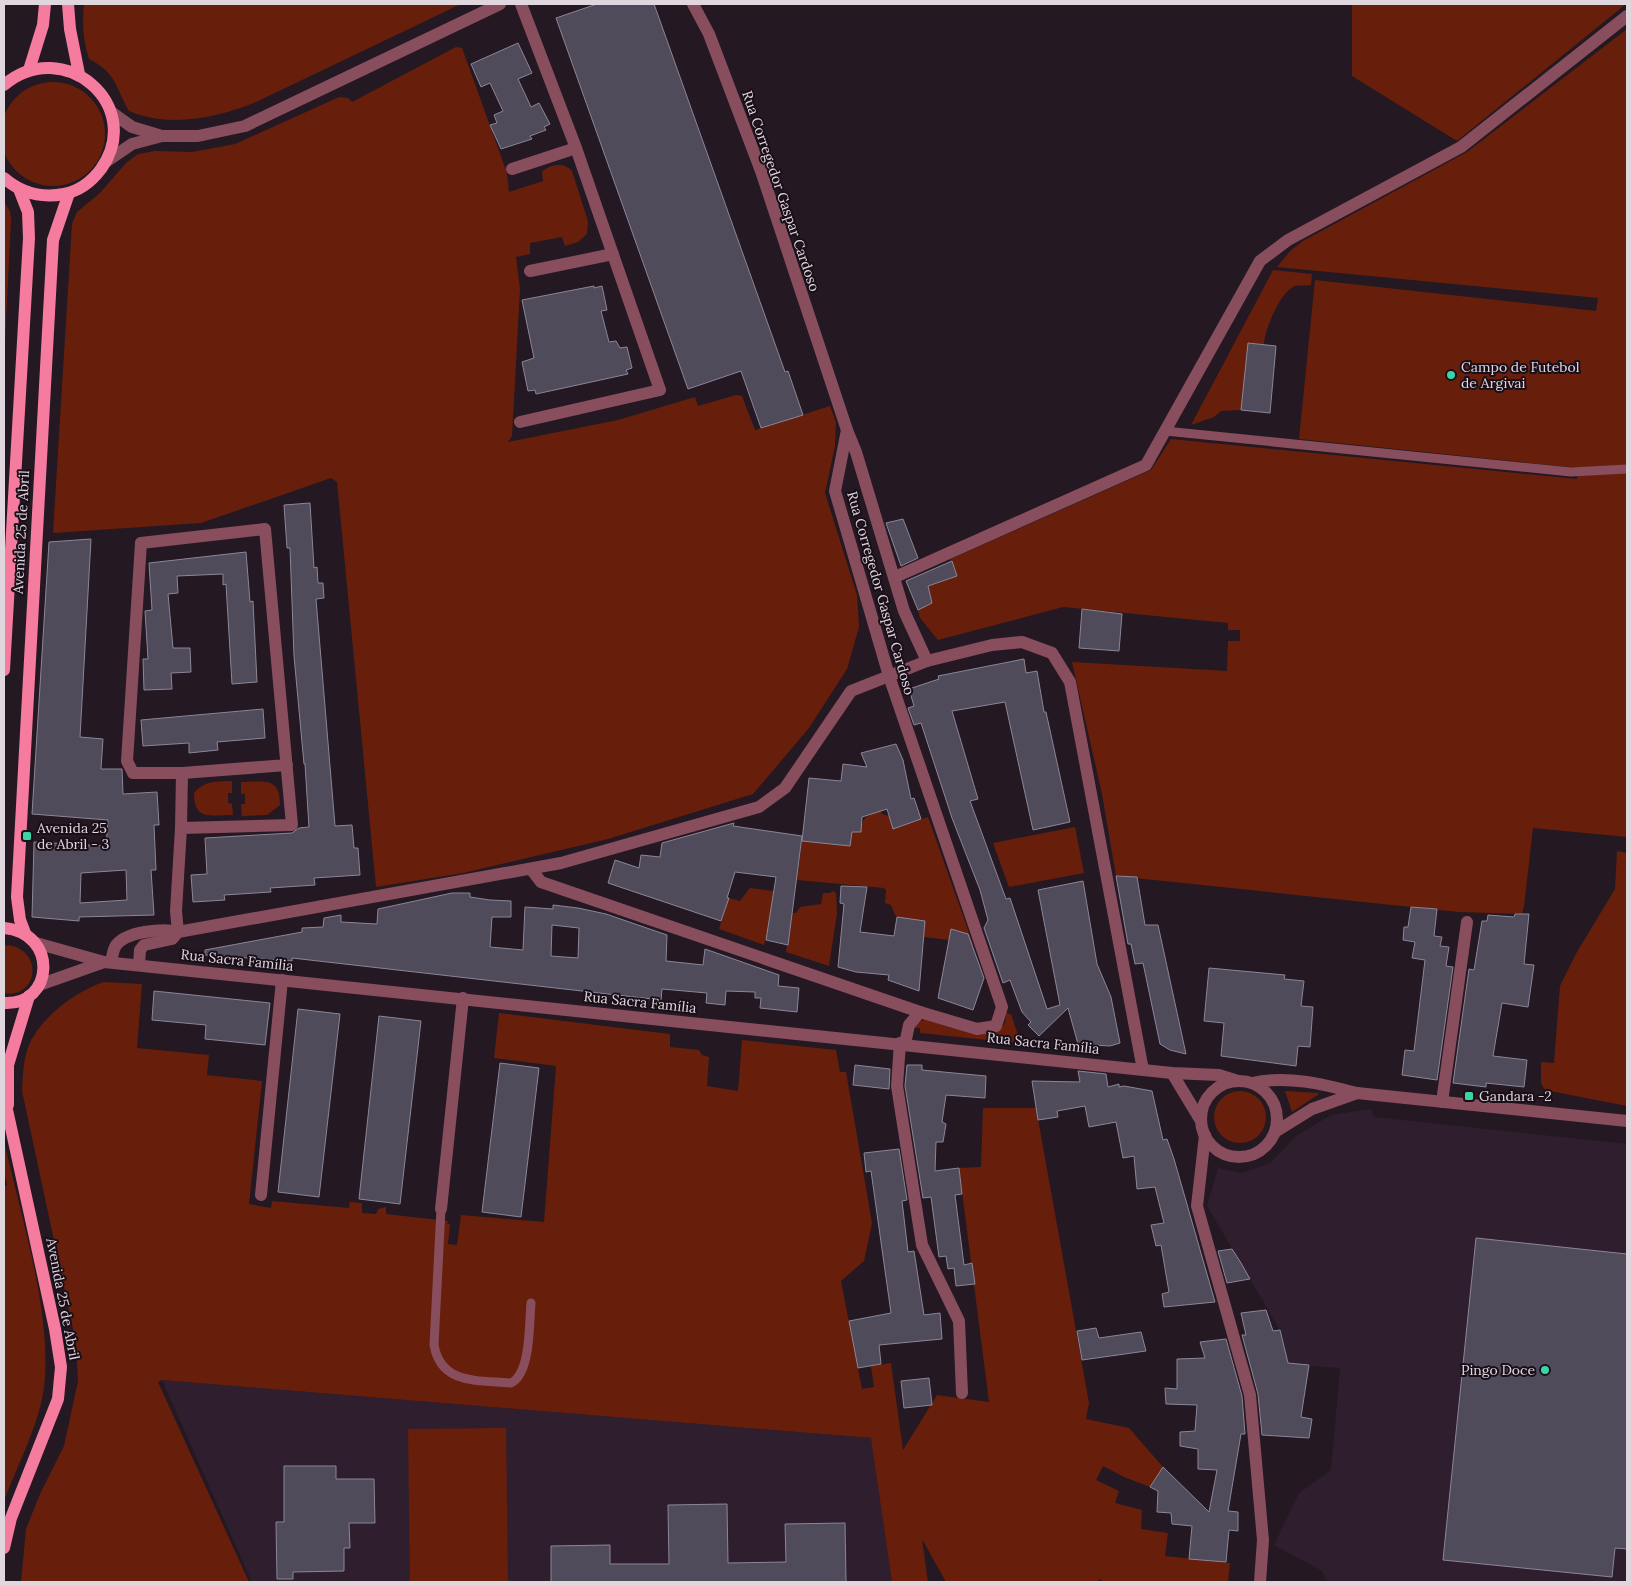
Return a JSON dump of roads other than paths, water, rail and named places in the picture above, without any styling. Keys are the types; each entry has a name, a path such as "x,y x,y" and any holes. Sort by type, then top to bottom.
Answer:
{"main road":[{"path":"29,70 43,25 45,4"},
{"path":"68,4 78,74"},
{"path":"4,85 14,77 29,70 46,67 62,68 78,74 92,84 103,96 111,112 114,128 112,145 107,161 90,180 69,193 52,196 35,195 19,189 4,178"},
{"name":"Avenida 25 de Abril","path":"4,670 6,608 29,238 28,212 19,189"},
{"name":"Avenida 25 de Abril","path":"25,933 20,920 17,897 53,240 69,193"},
{"path":"4,928 25,933 36,943 42,952 44,964 39,985"},
{"name":"Avenida 25 de Abril","path":"4,1548 11,1518 58,1400 61,1367 55,1329 6,1102 8,1065 29,996 39,985"},
{"path":"4,1003 18,1002 29,996"}],"street":[{"path":"107,161 132,144 162,136 198,136 246,126 500,4"},
{"path":"520,422 660,390 576,148 522,4"},
{"name":"Rua Corregedor Gaspar Cardoso","path":"692,4 708,34 761,171 847,430 835,491 889,676 1002,1007 996,1026 977,1029 920,1012"},
{"path":"895,577 1146,465 1260,261 1288,240 1462,147 1627,16"},
{"path":"111,112 132,127 162,136"},
{"path":"512,169 576,148"},
{"path":"530,271 613,254"},
{"path":"847,430 856,452 904,611 927,661"},
{"path":"181,828 292,825 287,765 265,529 141,543 127,761 133,772 182,773 287,765"},
{"path":"108,962 116,946 125,937 166,929 178,932 561,863 664,836 759,807 785,788 852,691 927,661 992,645 1022,642 1052,653 1070,682 1143,1070"},
{"path":"139,965 140,950 144,944 172,939 178,932 176,911 182,773"},
{"path":"531,869 541,882 920,1012 909,1025 903,1044 897,1086 922,1245 959,1320 962,1393"},
{"path":"1442,1102 1467,922"},
{"name":"Rua Sacra Família","path":"36,943 108,962 1172,1073 1219,1075 1238,1081"},
{"name":"Rua Sacra Família","path":"39,985 108,962"},
{"path":"261,1195 282,980"},
{"path":"441,1209 464,998"},
{"path":"1172,1073 1202,1121"},
{"path":"1252,1084 1272,1078 1324,1085 1357,1093 1627,1121"},
{"path":"1205,1135 1212,1146 1223,1153 1235,1157 1248,1156 1259,1152 1269,1143 1275,1132 1277,1120 1273,1103 1263,1089 1238,1081 1226,1084 1208,1098 1203,1109 1202,1121 1205,1135 1196,1206 1250,1395 1263,1540 1260,1582"},
{"path":"1275,1132 1312,1109 1357,1093"}],"lane":[{"path":"1165,431 1572,472 1627,469"},
{"path":"441,1209 434,1345 436,1359 441,1366 448,1372 462,1378 511,1383 518,1380 525,1362 531,1303"}],"place":[{"name":"Campo de Futebol de Argivai","path":"1451,375"},
{"name":"Avenida 25 de Abril - 3","path":"27,836"},
{"name":"Gandara -2","path":"1469,1096"},
{"name":"Pingo Doce","path":"1545,1370"}]}
